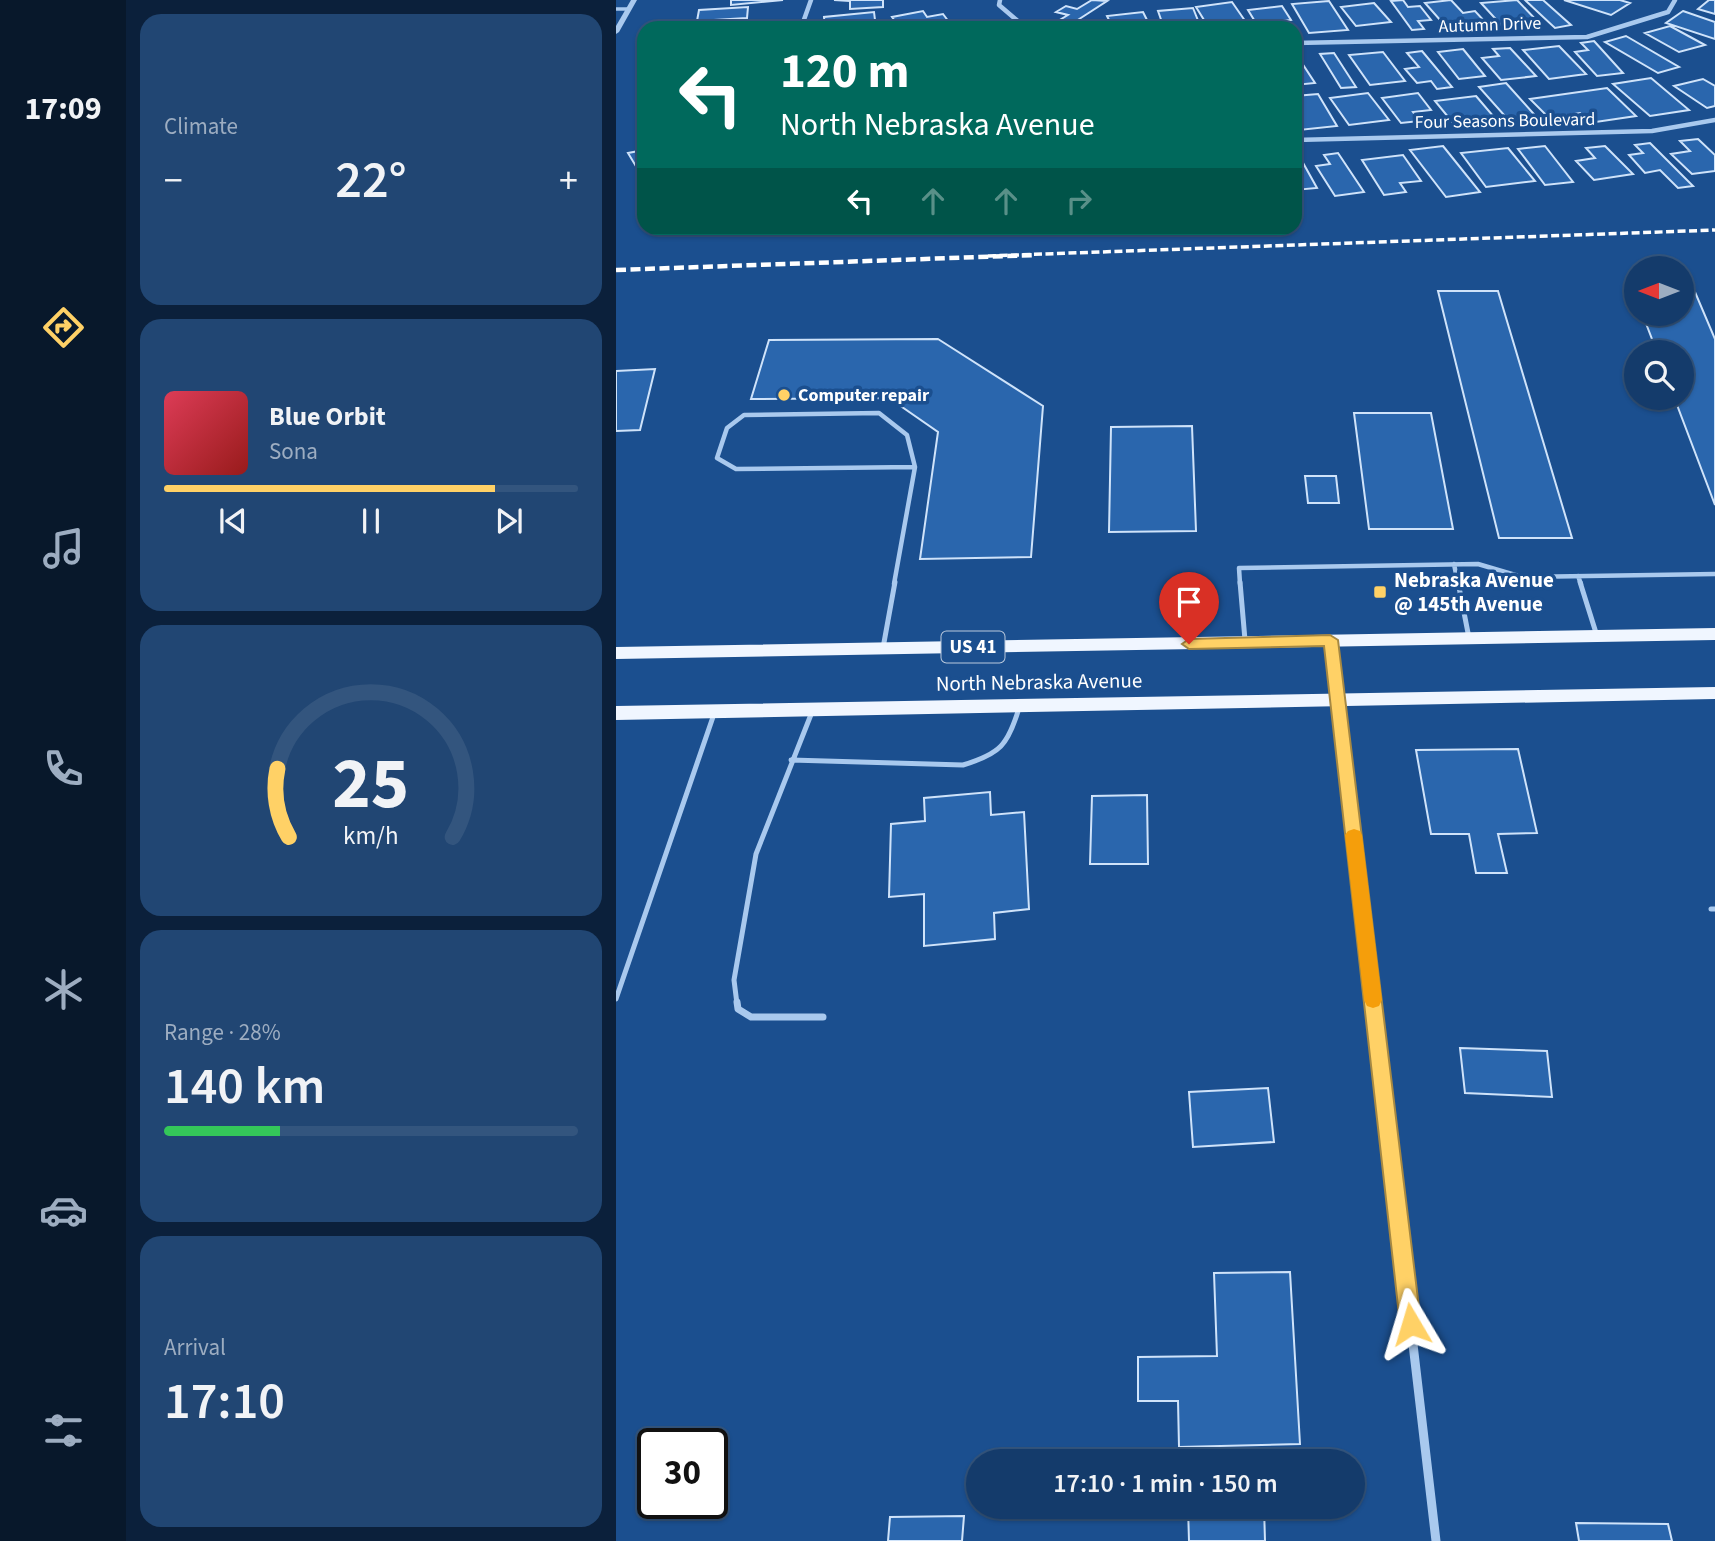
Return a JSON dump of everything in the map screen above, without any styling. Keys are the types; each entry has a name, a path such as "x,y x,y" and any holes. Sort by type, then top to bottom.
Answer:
{"main road":[{"name":"North Nebraska Avenue","path":"616,653 1715,634"},
{"name":"North Nebraska Avenue","path":"616,713 1715,693"}],"street":[{"path":"616,32 635,0"},
{"path":"804,21 811,0"},
{"path":"1000,0 999,5 1018,21"},
{"name":"Autumn Drive","path":"1302,43 1587,37 1668,12 1675,0"},
{"name":"Four Seasons Boulevard","path":"1302,140 1652,131 1715,120"},
{"path":"1330,640 1436,1541"}],"lane":[{"path":"616,9 629,9"},
{"path":"883,648 915,467 907,435 879,413 744,415 727,428 717,458 736,469 915,467"},
{"path":"1454,564 1469,639"},
{"path":"1245,643 1239,568 1478,564 1522,577 1715,574"},
{"path":"1578,576 1597,636"},
{"path":"791,760 963,765 990,758 1003,749 1011,738 1020,705"},
{"path":"813,709 756,854 734,980 738,1009 751,1017 823,1017"},
{"path":"616,999 715,711"}],"building":[{"path":"731,0 783,0 731,5"},
{"path":"834,0 883,0 883,7 850,9 850,1"},
{"path":"1092,0 1107,1 1076,21 1058,21 1068,15 1056,12 1066,6 1077,9"},
{"path":"1403,0 1408,7 1420,6 1431,20 1418,21 1424,29 1412,30 1391,1"},
{"path":"1451,0 1463,13 1475,11 1487,24 1448,29 1425,3"},
{"path":"1517,0 1539,23 1503,27 1481,3"},
{"path":"1525,0 1543,0 1571,25 1555,28"},
{"path":"1564,0 1620,0 1630,3 1611,15"},
{"path":"1709,0 1715,0 1715,14 1698,9"},
{"path":"1329,1 1348,30 1309,33 1292,4"},
{"path":"1232,2 1245,21 1205,21 1196,7"},
{"path":"1374,3 1391,22 1356,26 1341,7"},
{"path":"1282,6 1291,20 1255,21 1248,10"},
{"path":"748,7 747,18 697,21 699,10"},
{"path":"1193,8 1198,21 1162,21 1158,11"},
{"path":"923,11 927,17 943,14 948,21 895,21 892,17"},
{"path":"1683,11 1715,22 1715,39 1666,23"},
{"path":"874,12 875,21 824,21 824,17"},
{"path":"1143,12 1148,21 1110,21 1107,16"},
{"path":"1670,26 1705,45 1679,52 1645,33"},
{"path":"1626,36 1679,67 1658,73 1605,42"},
{"path":"1594,41 1623,73 1597,76 1575,52 1588,50 1581,43"},
{"path":"1559,46 1586,74 1549,79 1523,50"},
{"path":"1510,48 1536,76 1501,80 1482,58 1499,56 1493,49"},
{"path":"1463,49 1485,76 1459,79 1438,52"},
{"path":"1422,51 1452,87 1437,89 1431,81 1417,83 1405,69 1419,67 1407,53"},
{"path":"1383,52 1405,81 1370,85 1349,55"},
{"path":"1334,53 1356,87 1341,88 1320,54"},
{"path":"1302,63 1315,83 1302,84"},
{"path":"1651,78 1689,110 1650,116 1613,84"},
{"path":"1703,79 1715,86 1715,106 1707,108 1674,86"},
{"path":"1506,83 1540,121 1512,124 1479,87"},
{"path":"1607,88 1636,116 1589,123 1580,113 1549,118 1530,99"},
{"path":"1368,93 1389,120 1349,125 1330,98"},
{"path":"1418,93 1431,110 1413,112 1420,121 1401,123 1382,98"},
{"path":"1318,94 1337,126 1302,130 1302,95"},
{"path":"1476,96 1494,117 1453,123 1435,101"},
{"path":"1698,139 1715,155 1715,171 1692,174 1671,154 1690,151 1680,141"},
{"path":"1650,143 1693,186 1678,188 1660,170 1645,173 1629,155 1643,153 1635,145"},
{"path":"1443,146 1480,192 1446,197 1410,150"},
{"path":"1545,146 1573,182 1545,185 1518,149"},
{"path":"1605,146 1633,174 1594,180 1576,161 1595,158 1586,148"},
{"path":"1508,148 1535,181 1486,187 1461,153"},
{"path":"637,151 637,168 628,153"},
{"path":"1338,153 1364,192 1335,196 1316,166 1330,164 1324,155"},
{"path":"1403,155 1421,181 1400,183 1406,192 1384,195 1362,160"},
{"path":"1302,161 1317,188 1302,189"},
{"path":"1438,291 1498,291 1572,538 1499,538"},
{"path":"1695,292 1715,339 1715,505 1679,410 1694,410 1694,340 1652,340 1647,326 1694,326"},
{"path":"938,339 1043,406 1031,557 920,559 938,432 889,398 751,399 769,340"},
{"path":"655,369 640,430 616,431 616,371"},
{"path":"1354,413 1431,413 1453,529 1369,529"},
{"path":"1192,426 1196,531 1109,532 1111,427"},
{"path":"1305,476 1336,476 1339,503 1308,503"},
{"path":"1518,749 1537,833 1498,834 1507,873 1476,873 1469,834 1431,834 1416,750"},
{"path":"990,792 991,815 1024,812 1029,909 994,913 995,939 924,946 924,894 889,897 891,824 925,821 924,798"},
{"path":"1147,795 1148,864 1090,864 1092,796"},
{"path":"1460,1048 1547,1051 1552,1097 1465,1093"},
{"path":"1268,1088 1274,1142 1193,1147 1189,1092"},
{"path":"1290,1272 1300,1444 1179,1447 1178,1401 1138,1401 1138,1357 1217,1356 1214,1273"},
{"path":"964,1516 962,1541 888,1541 890,1517"},
{"path":"1188,1519 1264,1519 1265,1541 1189,1541"},
{"path":"1576,1523 1668,1524 1672,1541 1579,1541"}],"railway":[{"path":"988,256 1715,230"},
{"path":"616,270 1036,255"}],"slow traffic":[{"path":"1354,835 1373,1000"}],"place":[{"name":"Computer repair","path":"784,395"},
{"name":"Nebraska Avenue @ 145th Avenue","path":"1380,592"}],"route":[{"path":"1189,644 1330,640 1411,1324"}]}
